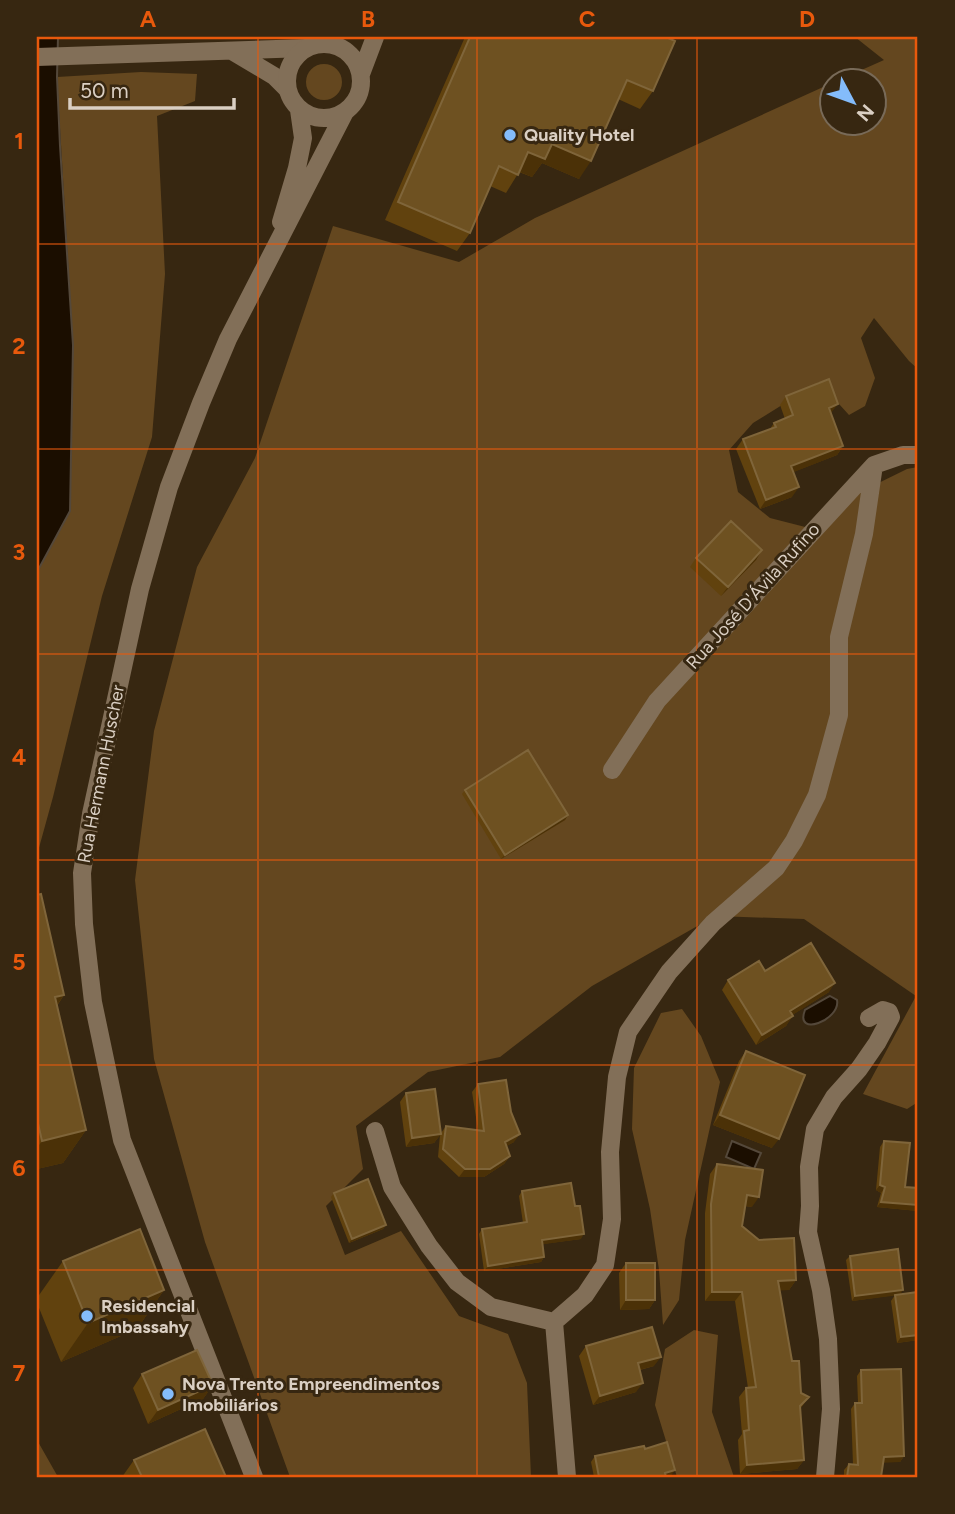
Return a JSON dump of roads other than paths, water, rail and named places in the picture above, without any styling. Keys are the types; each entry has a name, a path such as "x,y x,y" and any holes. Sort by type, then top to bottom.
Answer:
{"street":[{"path":"320,43 294,58 287,73 287,89 291,101 299,110 322,119 345,112 355,102 360,89 361,74 375,37"},
{"path":"37,57 232,51 320,43 342,48 351,55 361,74"},
{"path":"232,51 274,76 287,89"},
{"name":"Rua Hermann Huscher","path":"254,1477 122,1139 93,1002 84,924 82,873 91,814 140,589 169,487 201,403 259,277 282,219 303,138 299,110"},
{"name":"Rua Hermann Huscher","path":"259,277 345,112"},
{"path":"554,1322 585,1295 605,1265 612,1219 610,1152 617,1077 628,1032 678,962 713,923 775,868 794,841 817,795 839,715 839,637 864,534 874,465 903,456 918,455"},
{"name":"Rua José D'Ávila Rufino","path":"612,770 657,701 874,465"},
{"path":"825,1477 831,1409 828,1339 821,1290 808,1232 809,1167 816,1129 834,1097 859,1069 891,1017 889,1012 883,1010 869,1018"},
{"path":"375,1130 392,1187 429,1246 457,1282 491,1307 554,1322"},
{"path":"554,1322 567,1477"}],"place":[{"name":"Quality Hotel","path":"510,135"},
{"name":"Residencial Imbassahy","path":"87,1316"},
{"name":"Nova Trento Empreendimentos Imobiliários","path":"168,1394"}]}
